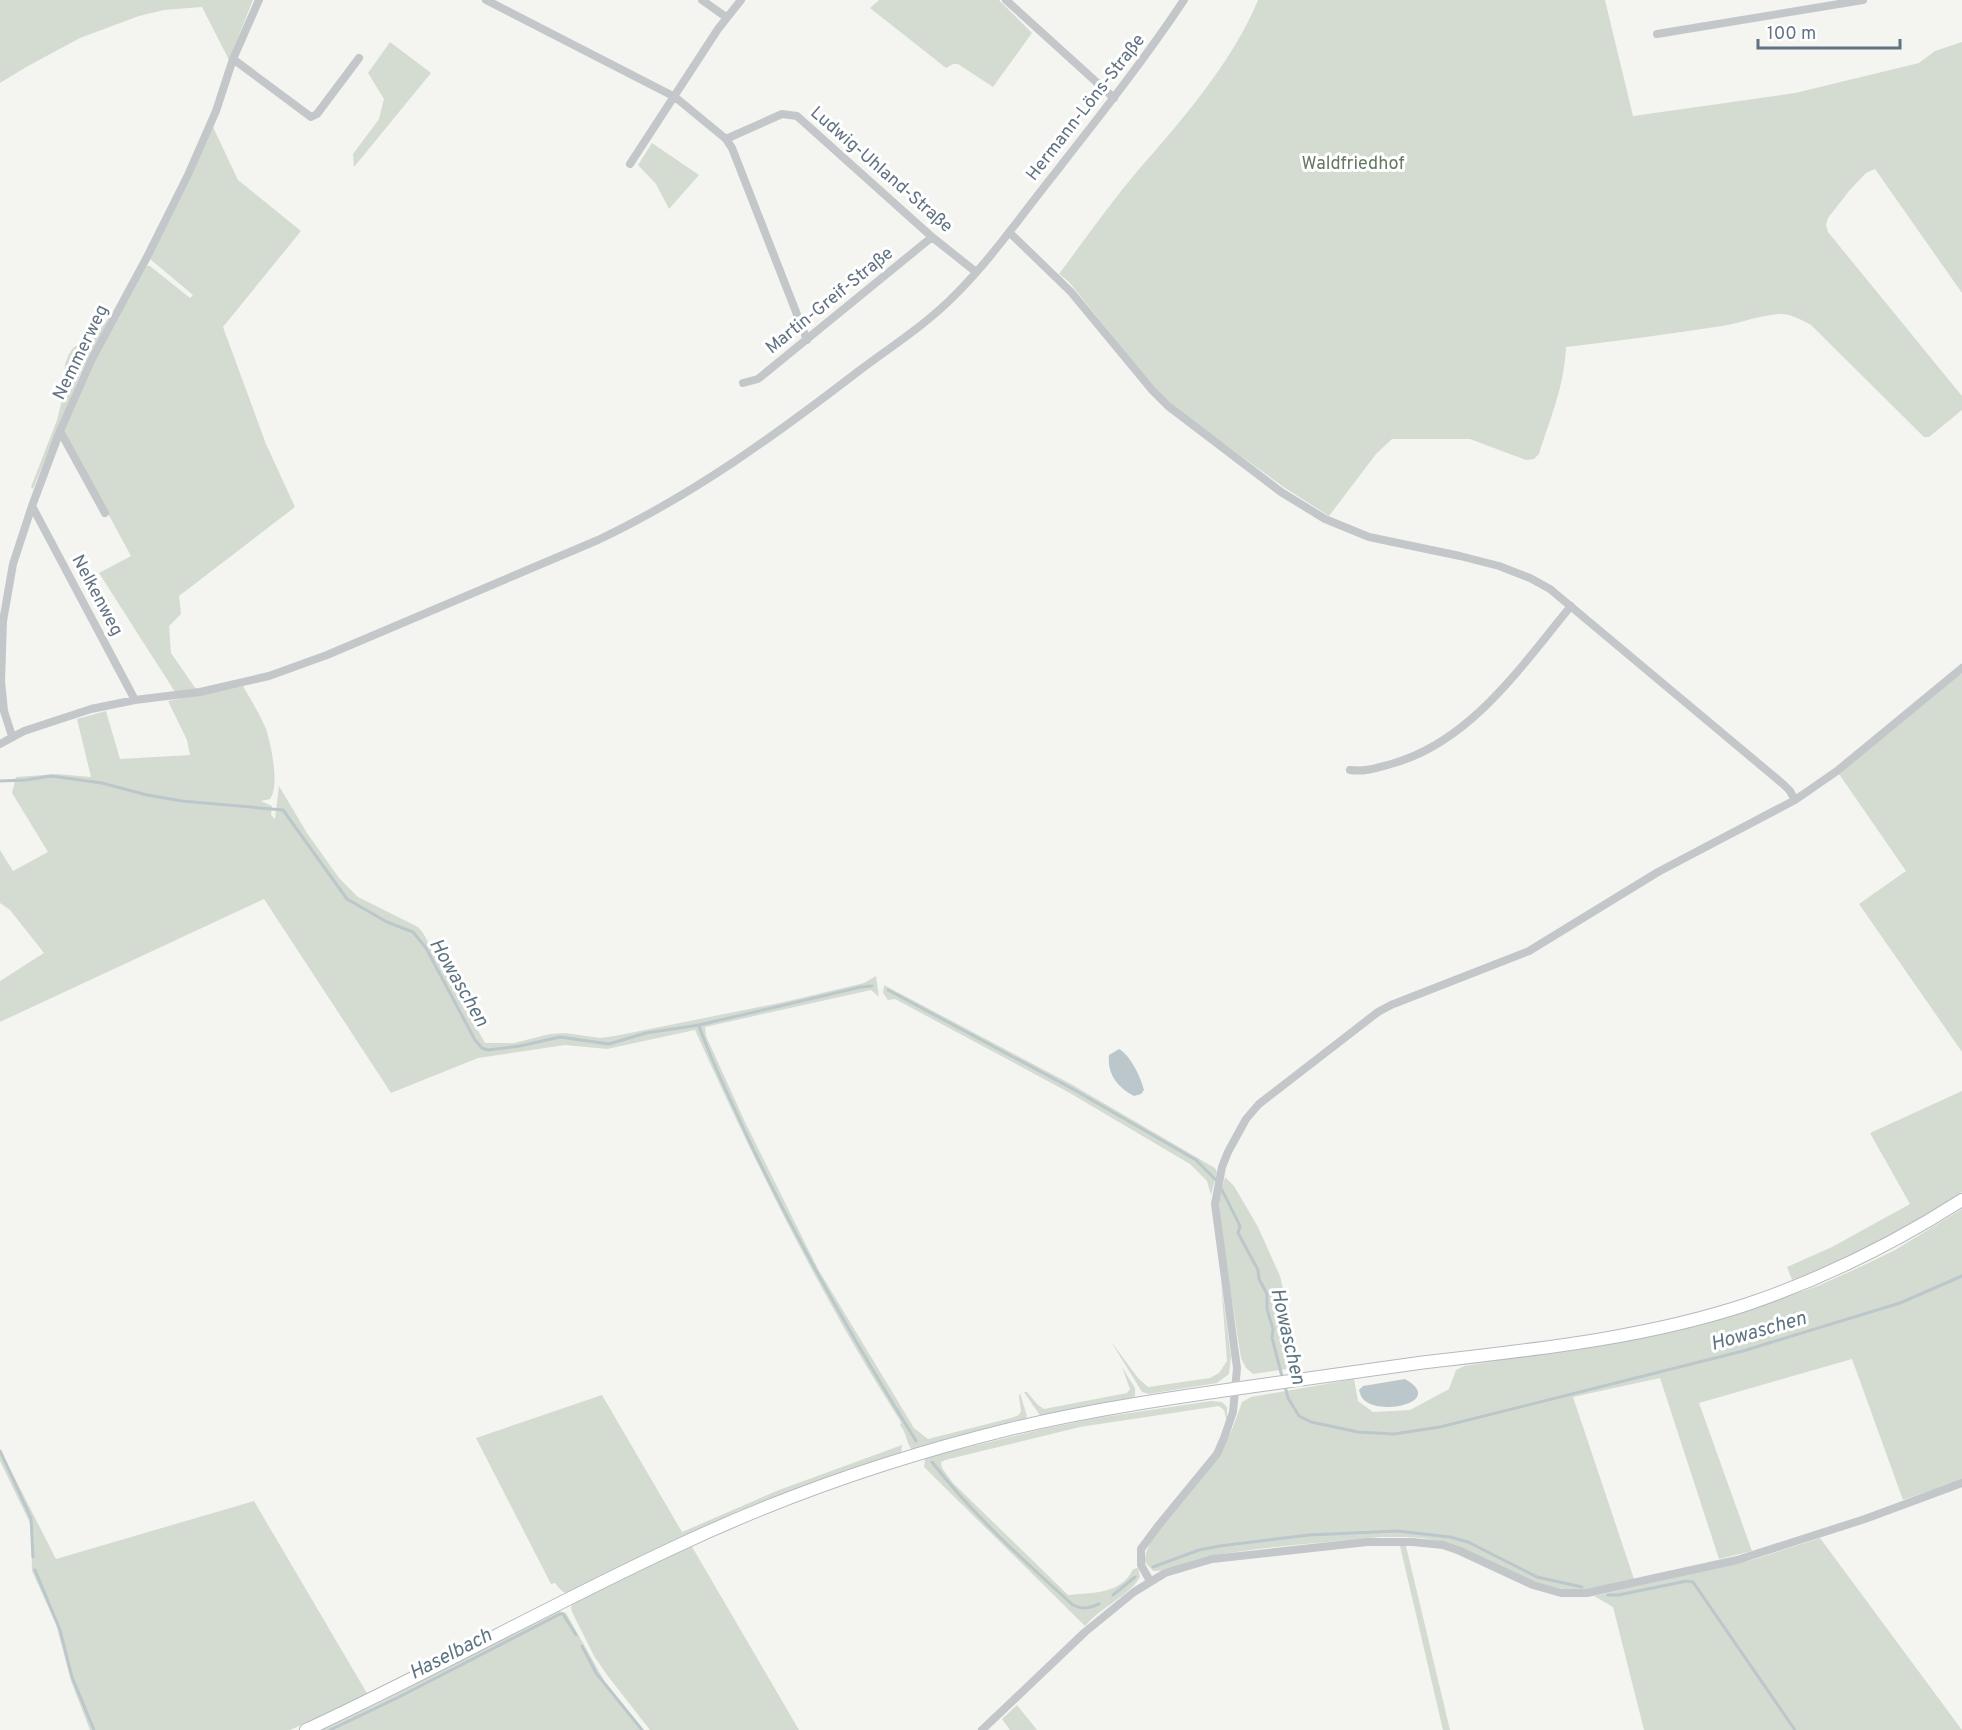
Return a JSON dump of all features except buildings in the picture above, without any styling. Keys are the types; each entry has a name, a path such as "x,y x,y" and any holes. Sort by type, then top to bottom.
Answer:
{"street":[{"name":"Nemmerweg","path":"12,736 4,711 2,691 3,621 13,564 32,506 60,431 91,361 188,176 216,111 233,59 259,0"},
{"path":"486,0 675,97 726,139 732,148 807,340"},
{"path":"702,0 726,17"},
{"path":"630,164 726,17 741,0"},
{"path":"1006,0 1114,98"},
{"name":"Hermann-Löns-Straße","path":"0,744 12,736 92,709 135,700 200,692 269,676 336,651 598,540 636,522 684,494 764,443 954,296 1010,232 1114,98 1184,0"},
{"path":"1657,34 1821,3 1863,0"},
{"path":"233,59 311,117 317,114 358,58"},
{"name":"Ludwig-Uhland-Straße","path":"726,139 782,114 797,116 932,237 976,272"},
{"path":"1010,232 1071,292 1168,406 1303,507 1332,523 1369,537 1481,561 1515,572 1550,589 1783,784 1795,800"},
{"name":"Martin-Greif-Straße","path":"743,383 758,379 932,237"},
{"path":"60,431 105,513"},
{"name":"Nelkenweg","path":"32,506 135,700"},
{"path":"1350,770 1363,772 1398,762 1421,752 1461,727 1495,696 1571,606"},
{"path":"1150,1581 1141,1565 1141,1549 1217,1454 1229,1425 1236,1389 1237,1368 1217,1220 1216,1192 1236,1134 1259,1104 1378,1012 1529,951 1658,872 1795,800 1837,771 1962,668"},
{"path":"306,1730 382,1695 562,1601 671,1548 785,1500 908,1457 1014,1428 1144,1402 1300,1379 1535,1349 1683,1322 1744,1305 1821,1276 1896,1239 1962,1200"},
{"path":"982,1730 1085,1632 1150,1581 1178,1569 1212,1559 1366,1542 1443,1545 1521,1580 1547,1589 1561,1593 1587,1593 1737,1560 1864,1519 1962,1483"}],"green space":[{"path":"0,0 253,0 229,60 202,7 164,10 139,16 80,38 0,83"},
{"path":"879,0 999,0 1032,33 993,87 958,64 946,68 870,8"},
{"name":"Waldfriedhof","path":"1258,0 1605,0 1633,116 1795,93 1919,63 1935,51 1962,42 1962,293 1875,169 1866,173 1849,191 1828,218 1826,225 1828,232 1962,396 1962,410 1929,437 1924,437 1811,325 1785,314 1729,325 1566,347 1563,375 1556,401 1539,454 1534,459 1526,460 1470,439 1392,439 1376,454 1329,516 1285,488 1180,412 1157,391 1069,282 1059,274 1119,194 1206,88 1248,23"},
{"path":"390,42 431,73 354,167 353,154 379,119 384,99 368,73"},
{"path":"213,127 238,180 301,231 223,327 266,444 295,507 179,596 181,614 169,626 171,653 196,689 175,692 99,573 131,556 63,431 84,382 147,266 190,298 193,295 150,259 191,178"},
{"path":"652,143 699,175 669,209 656,184 638,165"},
{"path":"113,312 81,372 33,489 31,487 57,420 64,392 65,364 69,354 73,348 102,327"},
{"path":"1962,673 1962,1052 1859,904 1906,871 1839,774"},
{"path":"243,686 266,729 272,754 273,793 270,799 261,801 272,806 271,815 275,819 279,786 307,833 339,878 358,897 418,927 485,1043 514,1043 550,1034 565,1033 600,1038 615,1036 784,1002 864,983 876,976 879,997 871,990 705,1027 706,1036 746,1124 818,1269 914,1428 928,1439 1011,1418 1019,1415 1021,1411 1020,1393 1027,1416 1025,1421 912,1450 900,1425 901,1422 844,1327 791,1230 695,1030 607,1049 565,1045 478,1058 391,1093 264,899 0,1022 0,981 44,953 10,910 0,903 0,850 13,871 48,852 12,793 16,777 57,774 91,777 77,719 106,711 120,759 190,755 187,740 168,701"},
{"path":"884,985 1071,1084 1215,1168 1217,1172 1211,1195 1207,1181 1190,1164 1068,1092 895,999 888,1000 883,993"},
{"path":"1962,1091 1962,1192 1880,1240 1837,1262 1792,1280 1787,1267 1832,1247 1910,1204 1870,1133"},
{"path":"1225,1177 1234,1186 1258,1227 1280,1276 1301,1367 1253,1374 1246,1368 1241,1358 1221,1230 1219,1200"},
{"path":"1962,1209 1962,1480 1903,1500 1852,1359 1699,1403 1752,1551 1719,1559 1660,1378 1573,1397 1634,1579 1594,1589 1563,1589 1529,1580 1449,1544 1406,1537 1380,1537 1235,1552 1208,1556 1159,1571 1153,1571 1145,1562 1153,1538 1175,1507 1220,1453 1242,1402 1251,1397 1354,1379 1358,1401 1373,1412 1410,1410 1449,1389 1456,1370 1464,1366 1576,1349 1761,1306 1820,1285 1862,1266 1895,1250"},
{"path":"1221,1282 1231,1357 1229,1374 1217,1383 1149,1394 1142,1392 1110,1340 1138,1378 1148,1387 1210,1378 1219,1373 1227,1361"},
{"path":"1122,1367 1135,1388 1135,1396 1132,1398 1044,1417 1039,1414 1024,1392 1027,1392 1044,1409 1127,1393 1130,1389"},
{"path":"602,1395 682,1532 779,1490 902,1445 901,1454 738,1511 567,1593 555,1583 551,1584 476,1438"},
{"path":"1211,1401 1222,1402 1227,1407 1227,1422 1224,1410 1219,1406 1080,1427 941,1462 942,1468 953,1483 1068,1595 1114,1588 1128,1577 1133,1569 1138,1568 1140,1577 1135,1584 1085,1626 924,1467 925,1459 932,1456 1043,1429 1096,1418"},
{"path":"0,1449 56,1559 254,1501 368,1695 290,1730 90,1730 71,1681 56,1624 32,1571 31,1525 0,1461"},
{"path":"1820,1538 1962,1730 1644,1730 1613,1607 1594,1596 1755,1559"},
{"path":"691,1545 799,1730 650,1730 594,1656 572,1612 573,1603"},
{"path":"1400,1546 1406,1546 1450,1730 1443,1730"},
{"path":"559,1611 566,1613 605,1682 644,1730 322,1730 379,1703"},
{"path":"1017,1705 1037,1730 1010,1730 1002,1719"}],"shaded area":[{"path":"1119,1049 1131,1061 1138,1073 1144,1090 1141,1094 1134,1096 1114,1079 1109,1055"},
{"path":"1405,1379 1416,1387 1418,1394 1414,1400 1394,1407 1371,1404 1363,1399 1359,1390 1363,1386"}],"waterway":[{"name":"Howaschen","path":"0,781 51,776 102,783 147,795 182,801 283,810 347,899 387,922 413,932 426,948 475,1040 482,1048 488,1050 560,1037 609,1044 646,1033 699,1025 872,986"},
{"name":"Howaschen","path":"888,990 1071,1088 1196,1160 1218,1182"},
{"path":"699,1026 715,1067 785,1213 848,1328 916,1441"},
{"name":"Howaschen","path":"1221,1188 1240,1226 1238,1233 1258,1270 1259,1279 1267,1294 1267,1309 1273,1329 1272,1338 1283,1380"},
{"name":"Howaschen","path":"1285,1386 1288,1398 1299,1416 1311,1422 1358,1432 1394,1434 1440,1427 1743,1351 1900,1303 1962,1276"},
{"name":"Haselbach","path":"0,1451 31,1518 33,1557"},
{"path":"932,1462 981,1519 1073,1605 1086,1608 1099,1604"},
{"path":"1153,1567 1199,1550 1220,1546 1309,1535 1397,1531 1450,1537 1468,1542 1537,1577 1582,1587"},
{"name":"Haselbach","path":"35,1570 60,1630 72,1677 94,1730"},
{"path":"1113,1595 1135,1577"},
{"path":"1608,1595 1687,1581 1693,1582 1795,1730"},
{"name":"Haselbach","path":"330,1730 560,1614 563,1614 576,1635"},
{"name":"Haselbach","path":"582,1646 596,1673 642,1730"}]}
